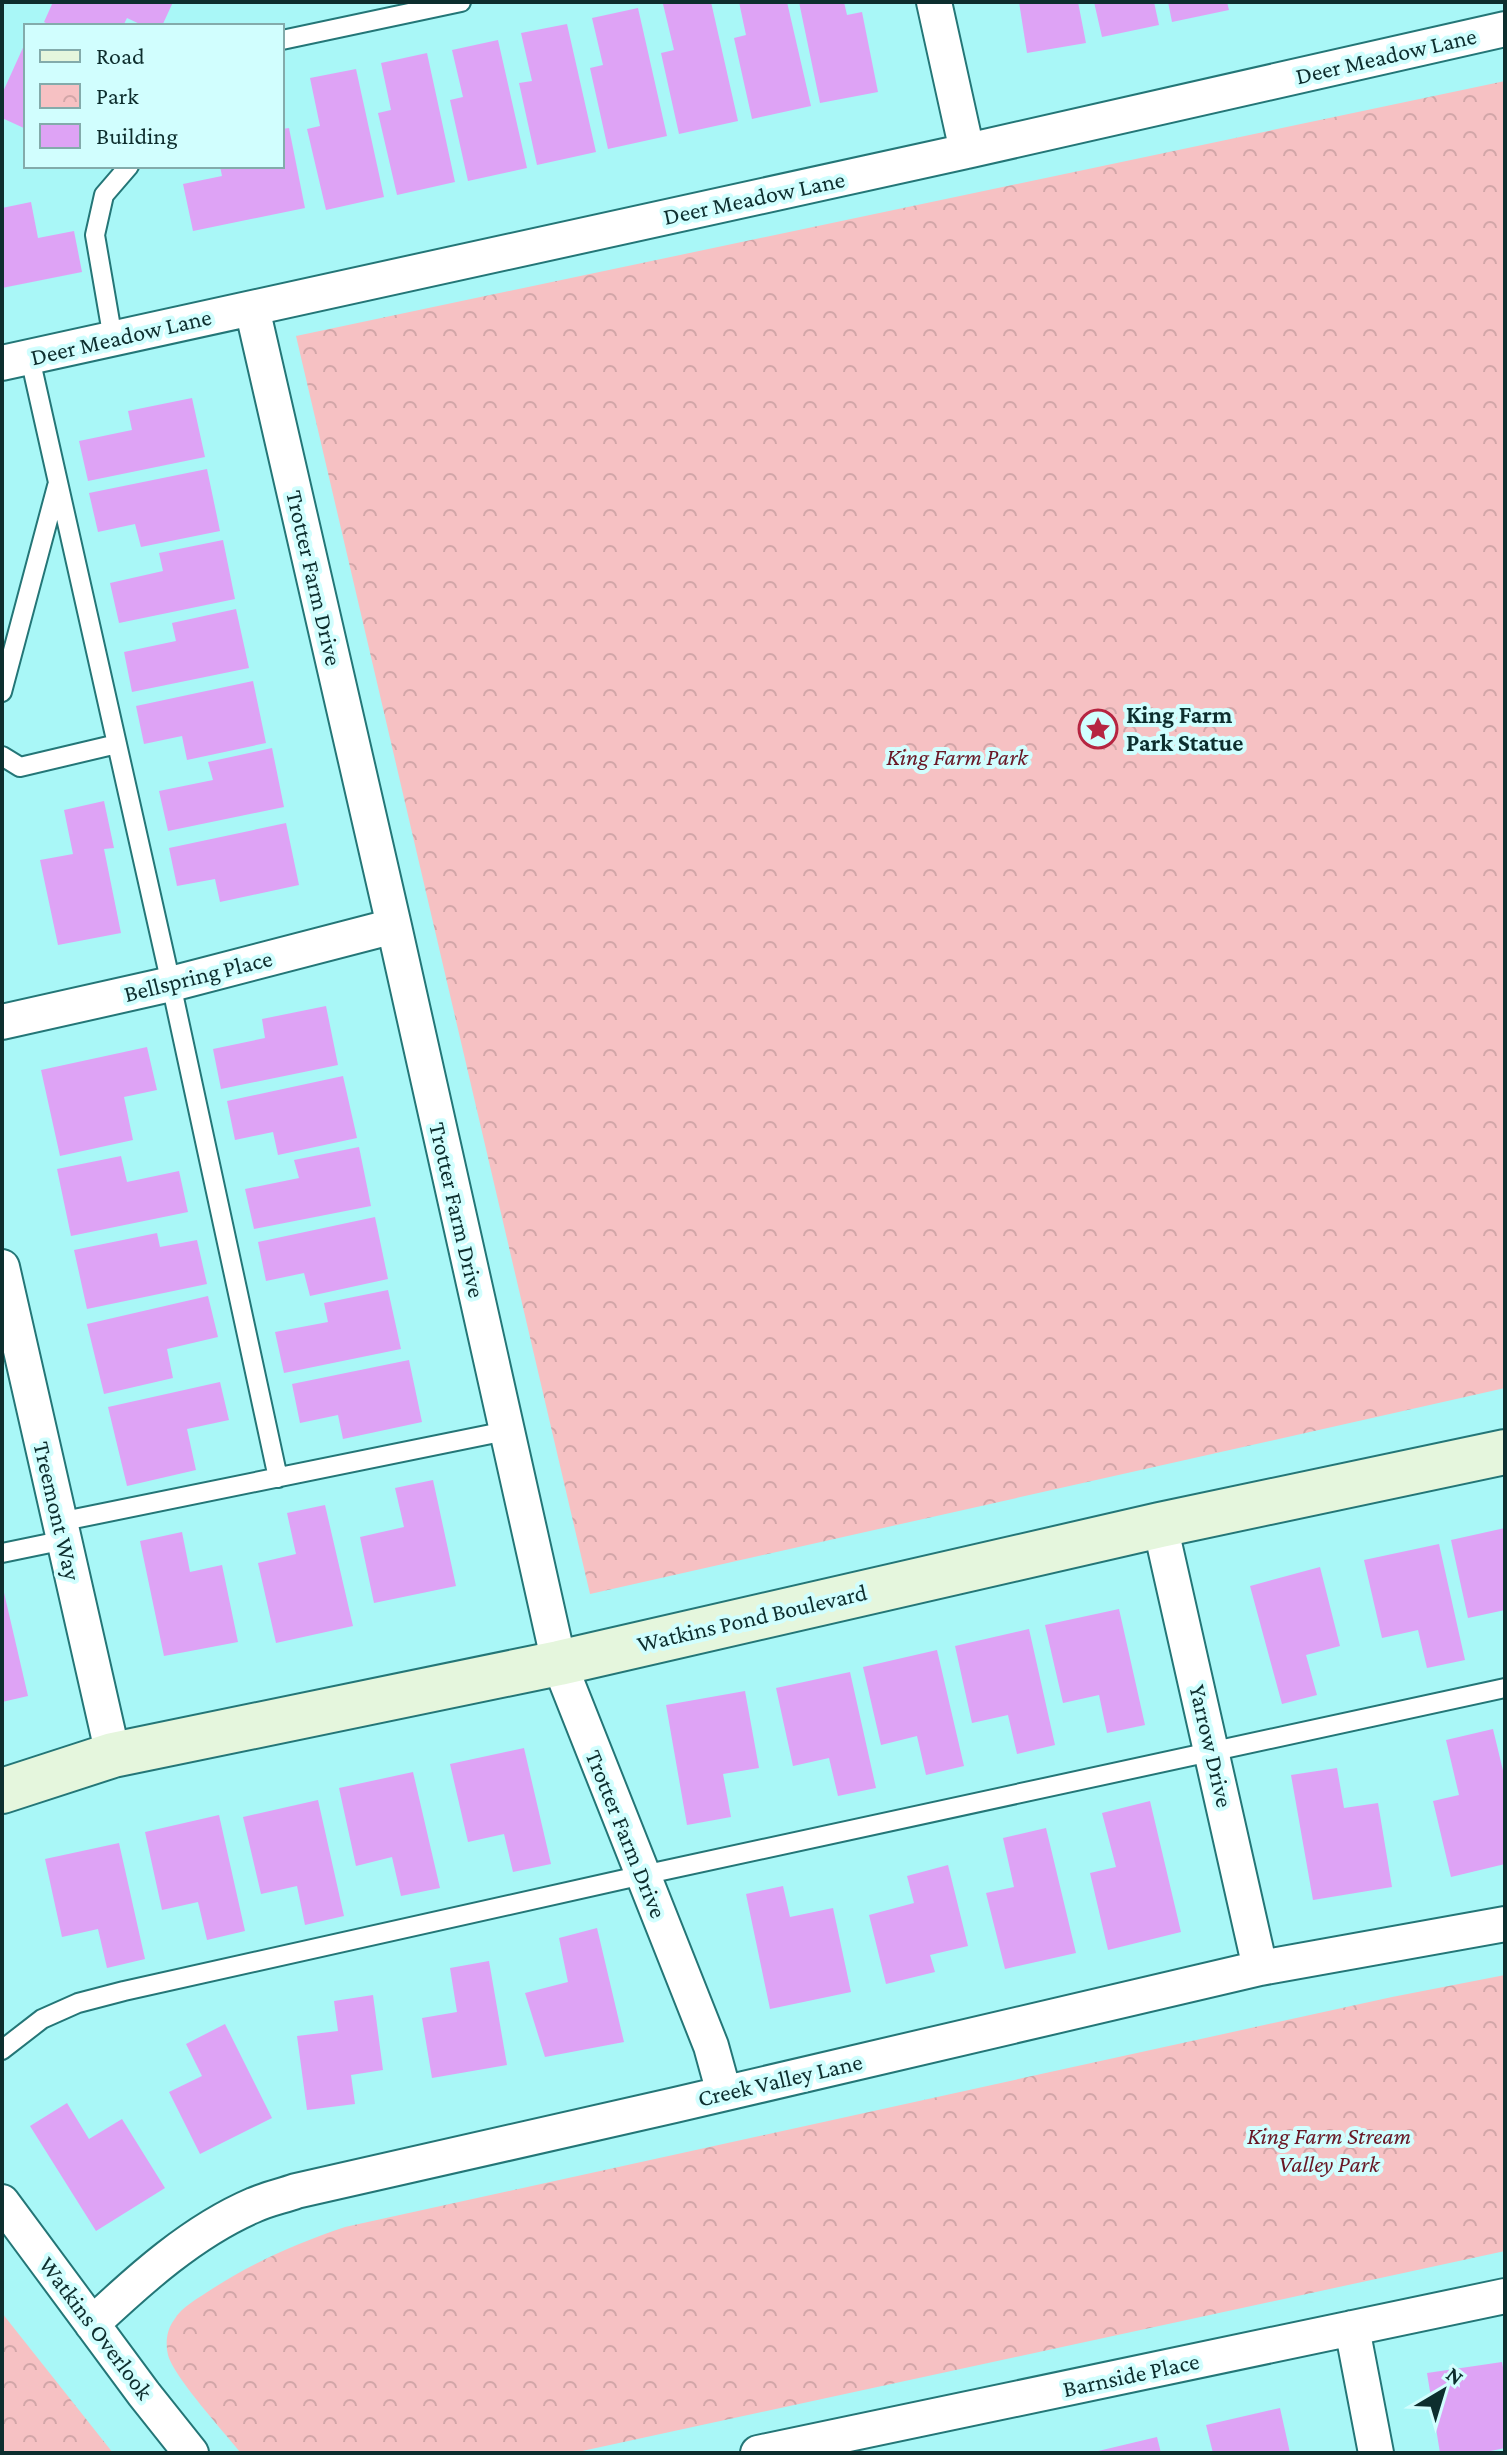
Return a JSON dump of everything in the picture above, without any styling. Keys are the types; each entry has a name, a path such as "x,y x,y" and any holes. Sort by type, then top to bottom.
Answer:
{"street":[{"path":"934,2 967,151"},
{"name":"Deer Meadow Lane","path":"16,360 1505,29"},
{"name":"Trotter Farm Drive","path":"252,308 559,1663 711,2046 724,2093"},
{"name":"Bellspring Place","path":"2,1022 171,984 394,926"},
{"name":"Treemont Way","path":"2,1267 113,1755"},
{"name":"Watkins Pond Boulevard","path":"2,1791 113,1755 559,1663 1160,1525 1505,1452"},
{"name":"Yarrow Drive","path":"1160,1525 1260,1968"},
{"name":"Creek Valley Lane","path":"92,2324 139,2281 194,2240 253,2205 296,2191 1260,1968 1505,1924"},
{"name":"Watkins Overlook","path":"2,2202 191,2453"},
{"name":"Barnside Place","path":"758,2453 875,2442 1352,2328 1505,2296"},
{"path":"1352,2328 1376,2453"}],"lane":[{"path":"284,40 461,2"},
{"path":"113,339 95,235 104,195 127,168"},
{"path":"16,360 58,483 278,1478"},
{"path":"2,692 58,483"},
{"path":"2,756 20,767 117,744"},
{"path":"2,1553 62,1531 278,1478 506,1431"},
{"path":"2,2050 42,2019 78,2003 643,1875 1505,1688"}],"green space":[{"name":"King Farm Park","path":"1505,81 1505,1388 590,1594 296,336"},
{"name":"King Farm Stream Valley Park","path":"1505,1975 1505,2251 573,2453 241,2453 189,2390 168,2355 170,2328 177,2315 191,2303 260,2262 345,2227 1392,1997"},
{"path":"2,2313 113,2453 2,2453"}],"building":[{"path":"53,2 173,2 163,24 140,24 127,18 124,24 44,22"},
{"path":"711,2 738,121 679,134 661,53 674,50 663,4"},
{"path":"739,2 787,2 811,106 752,119 734,38 746,35"},
{"path":"799,2 844,2 847,15 862,12 878,92 820,103"},
{"path":"1019,2 1078,2 1086,43 1027,53"},
{"path":"1094,2 1154,2 1159,25 1102,37"},
{"path":"1168,2 1227,2 1229,10 1172,22"},
{"path":"638,8 667,136 608,149 590,68 603,65 592,18"},
{"path":"567,24 596,152 537,165 519,83 532,81 521,33"},
{"path":"498,40 527,168 468,181 450,100 463,97 452,50"},
{"path":"24,45 24,128 2,118 2,94"},
{"path":"427,53 455,182 397,195 378,113 391,110 381,63"},
{"path":"356,69 384,197 326,210 307,129 320,126 310,78"},
{"path":"289,128 305,208 193,231 183,184 222,176 220,168 284,168 284,129"},
{"path":"31,202 38,238 74,231 82,272 2,288 2,208"},
{"path":"192,398 205,457 88,481 79,441 132,430 128,411"},
{"path":"207,469 220,531 141,547 135,524 98,532 89,493"},
{"path":"223,540 235,599 119,623 110,583 163,571 159,553"},
{"path":"236,609 249,668 132,692 124,652 176,641 172,623"},
{"path":"253,681 266,743 187,760 182,736 144,744 136,706"},
{"path":"272,748 284,807 168,831 159,791 213,780 208,762"},
{"path":"104,801 114,848 104,849 121,933 58,945 40,860 73,854 64,810"},
{"path":"286,823 299,885 220,902 215,879 177,886 169,848"},
{"path":"326,1006 338,1065 221,1089 213,1049 265,1038 262,1019"},
{"path":"147,1047 157,1090 124,1097 133,1140 60,1156 41,1070"},
{"path":"343,1076 357,1138 278,1155 273,1132 235,1140 227,1101"},
{"path":"359,1147 371,1206 254,1229 245,1189 299,1178 294,1160"},
{"path":"121,1156 127,1182 179,1171 188,1212 71,1236 57,1169"},
{"path":"375,1217 388,1279 310,1296 304,1273 266,1281 258,1242"},
{"path":"157,1233 160,1247 197,1240 207,1284 87,1309 74,1250"},
{"path":"388,1290 401,1349 284,1373 275,1332 328,1322 324,1303"},
{"path":"208,1296 218,1337 167,1349 173,1378 104,1394 87,1324"},
{"path":"409,1360 422,1422 343,1439 338,1415 300,1423 292,1384"},
{"path":"220,1382 229,1420 187,1429 196,1470 127,1486 108,1407"},
{"path":"433,1480 456,1586 374,1603 360,1537 404,1527 395,1488"},
{"path":"325,1505 353,1626 276,1643 258,1563 296,1554 287,1513"},
{"path":"1505,1528 1505,1610 1468,1618 1451,1540"},
{"path":"182,1532 190,1572 222,1565 238,1642 164,1656 140,1541"},
{"path":"1439,1544 1465,1660 1427,1668 1418,1630 1382,1638 1364,1560"},
{"path":"1320,1567 1340,1646 1306,1655 1317,1695 1282,1704 1250,1586"},
{"path":"2,1584 28,1696 2,1702"},
{"path":"1119,1609 1145,1725 1107,1733 1099,1695 1063,1703 1045,1625"},
{"path":"1029,1629 1055,1745 1017,1754 1008,1715 972,1723 955,1646"},
{"path":"937,1650 964,1766 926,1775 917,1736 881,1745 863,1667"},
{"path":"850,1672 876,1788 838,1796 829,1758 793,1766 776,1688"},
{"path":"745,1691 759,1768 723,1774 731,1817 687,1825 666,1705"},
{"path":"1493,1729 1505,1779 1505,1864 1451,1877 1433,1801 1459,1795 1446,1740"},
{"path":"524,1748 551,1864 513,1872 504,1834 468,1842 450,1764"},
{"path":"1337,1768 1344,1808 1378,1803 1392,1887 1313,1900 1291,1775"},
{"path":"413,1772 440,1888 401,1896 392,1857 356,1866 339,1788"},
{"path":"318,1800 344,1916 305,1925 297,1886 261,1894 243,1817"},
{"path":"1150,1801 1181,1932 1108,1950 1090,1873 1116,1867 1102,1813"},
{"path":"219,1815 245,1931 207,1940 198,1902 162,1910 145,1832"},
{"path":"1046,1828 1076,1953 1005,1969 986,1893 1014,1887 1003,1838"},
{"path":"119,1843 145,1959 107,1968 98,1929 62,1937 45,1859"},
{"path":"948,1865 968,1946 930,1955 935,1972 886,1984 869,1915 914,1903 907,1876"},
{"path":"783,1886 790,1917 833,1908 851,1992 770,2009 746,1894"},
{"path":"597,1928 624,2042 545,2057 525,1993 568,1982 559,1938"},
{"path":"489,1961 507,2065 432,2078 422,2018 457,2012 450,1968"},
{"path":"373,1995 383,2070 351,2075 355,2104 307,2110 297,2036 338,2031 334,2001"},
{"path":"225,2024 272,2118 200,2154 169,2092 202,2076 186,2044"},
{"path":"67,2103 89,2139 122,2119 165,2188 96,2231 30,2126"},
{"path":"1502,2362 1505,2379 1505,2448 1481,2453 1440,2453 1427,2373"},
{"path":"1280,2408 1290,2453 1213,2453 1206,2425"},
{"path":"1157,2437 1161,2453 1094,2453 1094,2452"}],"place":[{"name":"King Farm Park Statue","path":"1098,729"}]}
